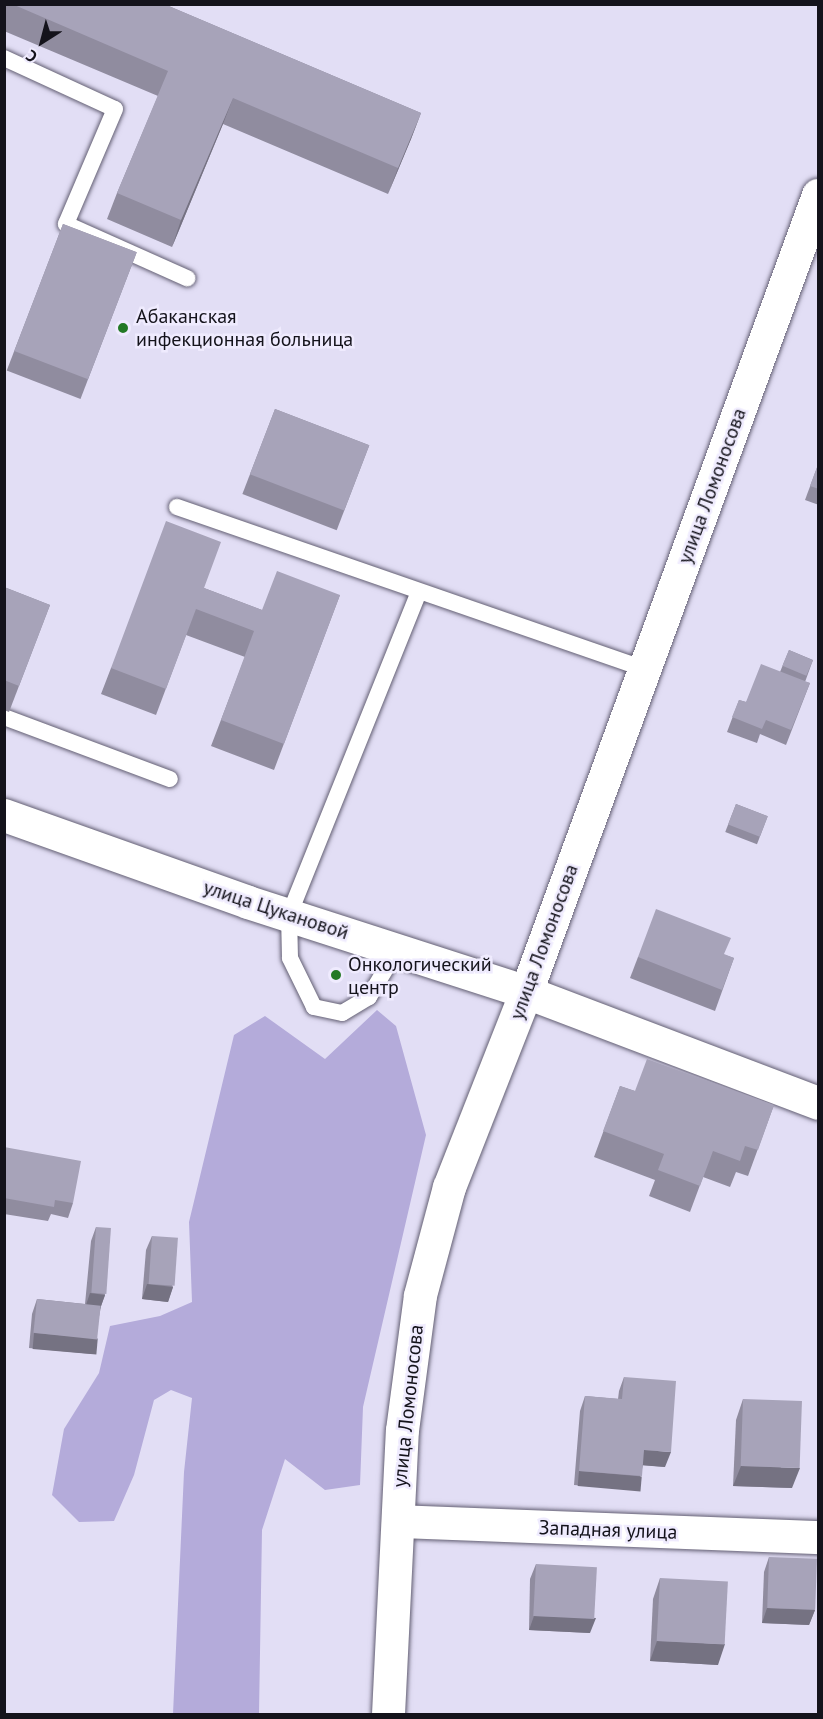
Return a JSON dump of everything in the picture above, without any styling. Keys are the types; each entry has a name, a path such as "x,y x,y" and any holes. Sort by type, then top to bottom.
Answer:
{"street":[{"name":"улица Ломоносова","path":"388,1714 402,1430 420,1295 449,1187 526,992 819,195"},
{"name":"улица Цукановой","path":"4,815 289,915 526,992 819,1103"},
{"name":"Западная улица","path":"398,1521 819,1537"}],"lane":[{"path":"4,58 115,109 66,224 187,278"},
{"path":"177,507 418,594 644,669"},
{"path":"397,950 369,997 342,1013 314,1007 290,958 289,915 418,594"},
{"path":"4,717 170,779"}],"shaded area":[{"path":"377,1010 396,1026 426,1135 363,1407 360,1485 325,1490 285,1459 262,1530 259,1714 173,1714 184,1472 192,1398 171,1390 154,1400 134,1475 114,1521 79,1522 52,1495 64,1429 99,1373 110,1326 160,1316 192,1302 189,1222 234,1035 265,1016 325,1059"}],"building":[{"path":"12,4 164,4 421,113 398,168 233,98 181,220 117,193 168,71"},
{"path":"63,224 137,252 88,379 14,351"},
{"path":"275,409 369,445 344,511 250,474"},
{"path":"819,462 819,489 810,486"},
{"path":"166,521 221,542 204,588 262,610 277,571 340,595 284,744 221,720 254,631 196,609 166,689 111,668"},
{"path":"4,587 50,605 19,686 4,680"},
{"path":"789,650 813,660 806,676 782,666"},
{"path":"761,664 810,683 791,730 766,720 762,729 732,717 739,700 746,702"},
{"path":"736,804 768,816 760,837 728,825"},
{"path":"656,909 731,938 724,954 734,958 722,990 638,957"},
{"path":"647,1059 774,1105 758,1150 745,1146 740,1161 713,1151 700,1186 658,1170 664,1154 603,1131 620,1086 635,1091"},
{"path":"4,1147 81,1161 73,1203 55,1200 54,1207 4,1198"},
{"path":"96,1227 111,1228 106,1294 91,1293"},
{"path":"152,1236 178,1238 175,1286 149,1284"},
{"path":"37,1299 101,1306 97,1340 33,1333"},
{"path":"624,1377 676,1381 671,1452 644,1450 642,1476 579,1471 585,1396 622,1399"},
{"path":"743,1399 802,1401 800,1468 741,1466"},
{"path":"769,1557 817,1559 815,1610 767,1608"},
{"path":"536,1564 597,1567 594,1619 533,1616"},
{"path":"660,1578 728,1582 725,1644 657,1641"}],"place":[{"name":"Абаканская инфекционная больница","path":"123,328"},
{"name":"Онкологический центр","path":"336,975"}]}
